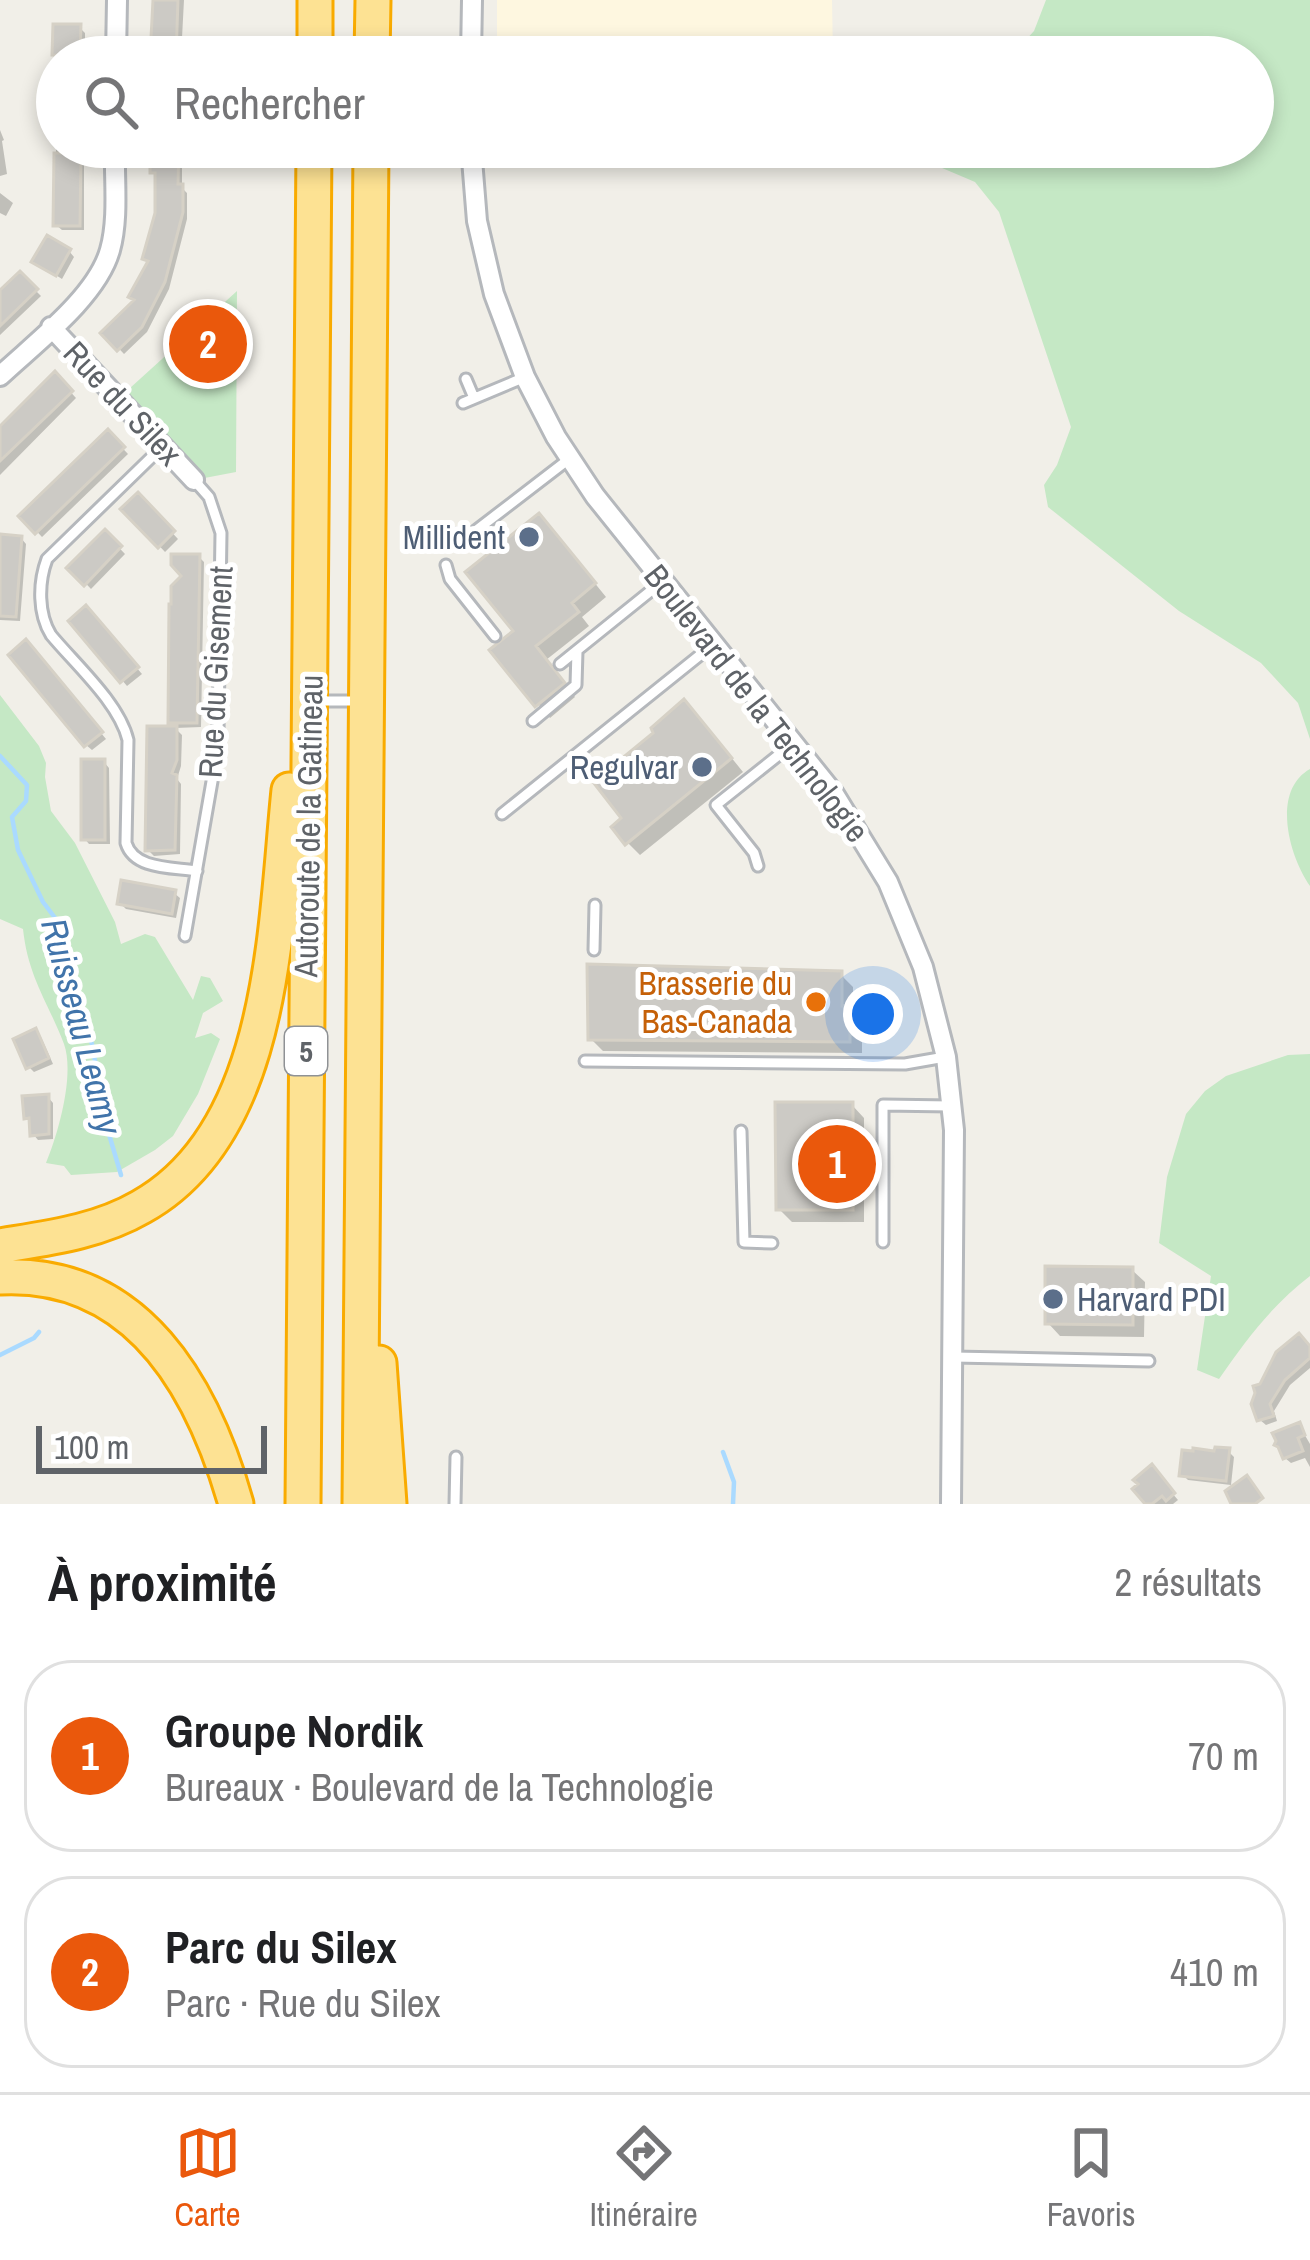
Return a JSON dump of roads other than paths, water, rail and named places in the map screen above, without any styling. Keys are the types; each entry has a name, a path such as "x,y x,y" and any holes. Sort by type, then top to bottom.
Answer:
{"highway":[{"path":"315,0 315,36"},
{"path":"372,36 373,0"},
{"path":"0,1246 91,1228 148,1204 185,1173 209,1144 247,1067 267,987 304,701 310,598 314,168"},
{"name":"Autoroute de la Gatineau","path":"360,1504 371,168"},
{"name":"Autoroute de la Gatineau","path":"303,1504 304,701"},
{"path":"361,1176 389,1504"},
{"path":"0,1277 68,1285 113,1306 148,1333 201,1408 236,1504"}],"street":[{"path":"116,36 117,0"},
{"path":"471,36 472,0"},
{"path":"0,376 94,283 109,254 115,168"},
{"name":"Boulevard de la Technologie","path":"473,168 488,270 505,328 524,376 569,459 851,819 895,896 928,981 953,1106 951,1504"},
{"name":"Rue du Silex","path":"51,327 194,480"}],"lane":[{"path":"466,379 469,400 524,376"},
{"path":"164,446 47,560 41,608 51,635 126,731 130,856 140,862 197,871"},
{"path":"443,536 474,532 569,459"},
{"name":"Rue du Gisement","path":"185,936 218,730 221,533 208,497 194,480"},
{"path":"446,565 450,579 495,636"},
{"path":"560,664 664,580"},
{"path":"502,814 715,643"},
{"path":"533,721 576,686 577,650"},
{"path":"304,701 365,701"},
{"path":"758,866 754,853 716,805 795,742"},
{"path":"594,950 595,905"},
{"path":"585,1061 905,1064 946,1057"},
{"path":"883,1242 883,1105 953,1106"},
{"path":"741,1131 744,1242 772,1243"},
{"path":"953,1357 1149,1360"},
{"path":"455,1504 456,1456"}],"waterway":[{"name":"Ruisseau Leamy","path":"0,756 27,785 26,801 12,817 18,850 43,902 62,927 61,966 92,1044 106,1124 121,1175"},
{"name":"Ruisseau Leamy","path":"0,1355 39,1332"},
{"path":"723,1452 734,1482 733,1504"}],"place":[{"name":"Parc du Silex","path":"208,344"},
{"name":"Millident","path":"529,537"},
{"name":"Regulvar","path":"702,767"},
{"name":"Brasserie du Bas-Canada","path":"816,1002"},
{"name":"Groupe Nordik","path":"837,1164"},
{"name":"Harvard PDI","path":"1053,1299"}]}
